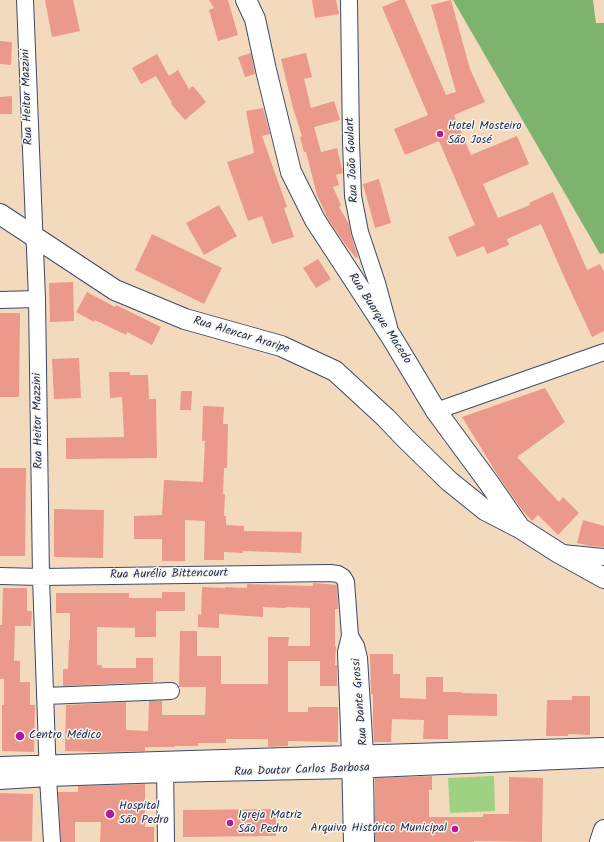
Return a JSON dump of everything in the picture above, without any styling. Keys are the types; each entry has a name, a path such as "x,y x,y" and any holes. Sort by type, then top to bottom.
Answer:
{"main road":[{"name":"Rua Buarque Macedo","path":"246,0 255,19 291,172 315,220 392,338 436,411 520,528 559,553 604,578"},
{"name":"Rua Alencar Araripe","path":"0,214 116,290 186,319 281,346 335,371 386,418 449,481 485,510 520,528"},
{"path":"600,842 604,830"}],"street":[{"name":"Rua Heitor Mazzini","path":"25,0 37,300 41,577 52,842"},
{"name":"Rua João Goulart","path":"349,0 353,196 360,232 377,283 392,338"},
{"path":"0,300 37,300"},
{"path":"436,411 604,352"},
{"path":"559,553 604,557"},
{"name":"Rua Aurélio Bittencourt","path":"0,576 41,577 338,574"},
{"name":"Rua Dante Grossi","path":"338,574 343,577 346,582 350,636 356,646 358,658 358,762 352,842"},
{"path":"46,696 171,691"},
{"name":"Rua Doutor Carlos Barbosa","path":"0,765 48,771 358,762 487,757 604,746"},
{"name":"Rua Doutor Carlos Barbosa","path":"487,757 604,759"},
{"name":"Rua Dante Grossi","path":"358,762 366,842"},
{"path":"165,767 166,842"},
{"name":"Rua Doutor Carlos Barbosa","path":"0,781 48,771"}],"green space":[{"path":"453,0 593,0 596,23 604,23 604,253 600,254"},
{"path":"494,776 495,811 450,813 448,778"}],"building":[{"path":"45,0 73,0 80,31 52,37"},
{"path":"209,0 228,0 238,35 218,41 209,10 214,8"},
{"path":"312,0 336,0 339,14 315,18"},
{"path":"399,0 405,0 446,95 456,92 431,5 451,0 470,69 485,102 454,115 471,155 517,136 529,164 483,184 498,218 530,205 529,203 553,192 587,270 600,264 604,272 604,331 592,337 541,224 507,239 509,245 487,254 484,246 457,257 448,237 475,225 439,141 405,155 394,129 428,115 382,7"},
{"path":"0,41 12,42 11,65 0,64"},
{"path":"251,53 255,74 245,77 238,57"},
{"path":"306,53 312,77 304,79 311,108 334,101 340,120 314,127 321,152 337,148 343,173 336,175 339,185 333,187 341,205 339,207 349,224 358,257 356,258 325,214 317,195 306,152 304,152 300,137 302,136 293,108 281,59"},
{"path":"157,54 169,76 178,70 189,89 193,86 206,102 185,120 171,104 172,103 156,76 141,84 132,68"},
{"path":"12,96 12,114 0,114 0,97"},
{"path":"263,108 270,134 262,136 287,207 284,208 294,237 272,244 262,216 248,221 227,162 254,153 246,111"},
{"path":"379,179 391,223 375,228 363,184"},
{"path":"219,205 237,236 204,255 186,223"},
{"path":"152,234 222,268 204,304 135,270"},
{"path":"318,259 331,279 316,288 303,268"},
{"path":"73,282 74,321 50,322 49,283"},
{"path":"87,292 115,307 116,305 161,327 152,345 127,332 126,335 95,320 94,322 76,312"},
{"path":"0,313 20,313 19,397 0,397"},
{"path":"79,358 81,398 54,399 52,359"},
{"path":"109,372 130,372 130,375 148,375 149,399 156,399 157,458 66,459 66,438 124,437 122,397 110,398"},
{"path":"545,388 565,422 517,457 559,502 563,497 579,513 558,535 538,515 532,521 522,510 499,477 462,417"},
{"path":"181,391 192,391 191,410 180,410"},
{"path":"203,406 224,407 223,424 228,424 227,468 224,468 223,494 225,494 224,516 226,516 226,525 244,526 244,531 302,532 301,553 243,551 243,553 224,552 224,560 204,560 205,521 185,520 185,561 162,561 162,539 134,539 134,516 162,515 164,480 203,482 205,441 202,441"},
{"path":"0,468 26,468 25,556 0,556"},
{"path":"54,509 104,510 103,558 54,557"},
{"path":"583,520 604,526 604,547 577,543"},
{"path":"313,583 337,585 338,609 335,609 335,665 337,665 337,686 320,686 320,661 288,661 288,712 308,712 308,707 338,707 338,742 288,741 288,746 268,747 268,739 226,739 226,743 198,743 198,746 145,747 145,751 65,751 66,705 126,702 126,730 148,731 149,701 162,701 162,715 205,715 206,687 179,687 180,631 197,631 197,656 221,656 221,684 268,684 268,637 289,637 288,646 310,646 310,608 263,607 263,617 219,614 219,628 198,627 198,614 201,615 202,587 247,588 247,584 313,586"},
{"path":"3,588 27,588 27,611 32,611 31,626 15,626 14,661 20,661 20,682 30,682 30,705 35,705 34,752 2,751 2,705 4,705 4,679 0,679 0,625 2,625"},
{"path":"162,592 185,592 185,611 156,611 156,637 135,637 135,628 97,627 97,665 102,665 102,668 136,668 136,658 153,658 153,682 63,686 63,669 68,669 70,613 56,613 56,593 129,593 129,598 162,598"},
{"path":"370,654 393,654 393,674 400,674 400,698 426,699 426,677 443,677 443,692 497,694 497,716 448,715 448,739 423,739 424,720 392,719 391,742 374,742"},
{"path":"572,696 590,696 590,735 568,734 568,736 546,736 547,700 572,700"},
{"path":"432,776 432,790 429,790 429,817 483,817 483,814 509,814 509,777 543,778 542,842 375,842 375,778"},
{"path":"145,784 145,827 154,827 154,842 100,842 101,822 75,822 75,842 61,842 58,792 78,792 78,786"},
{"path":"0,793 33,794 32,841 0,841"},
{"name":"Igreja Matriz São Pedro","path":"276,809 276,836 183,837 183,810"}],"place":[{"name":"Hotel Mosteiro São José","path":"440,134"},
{"name":"Centro Médico","path":"20,736"},
{"name":"Hospital São Pedro","path":"110,814"},
{"name":"Igreja Matriz São Pedro","path":"230,823"},
{"name":"Arquivo Histórico Municipal","path":"455,829"}]}
